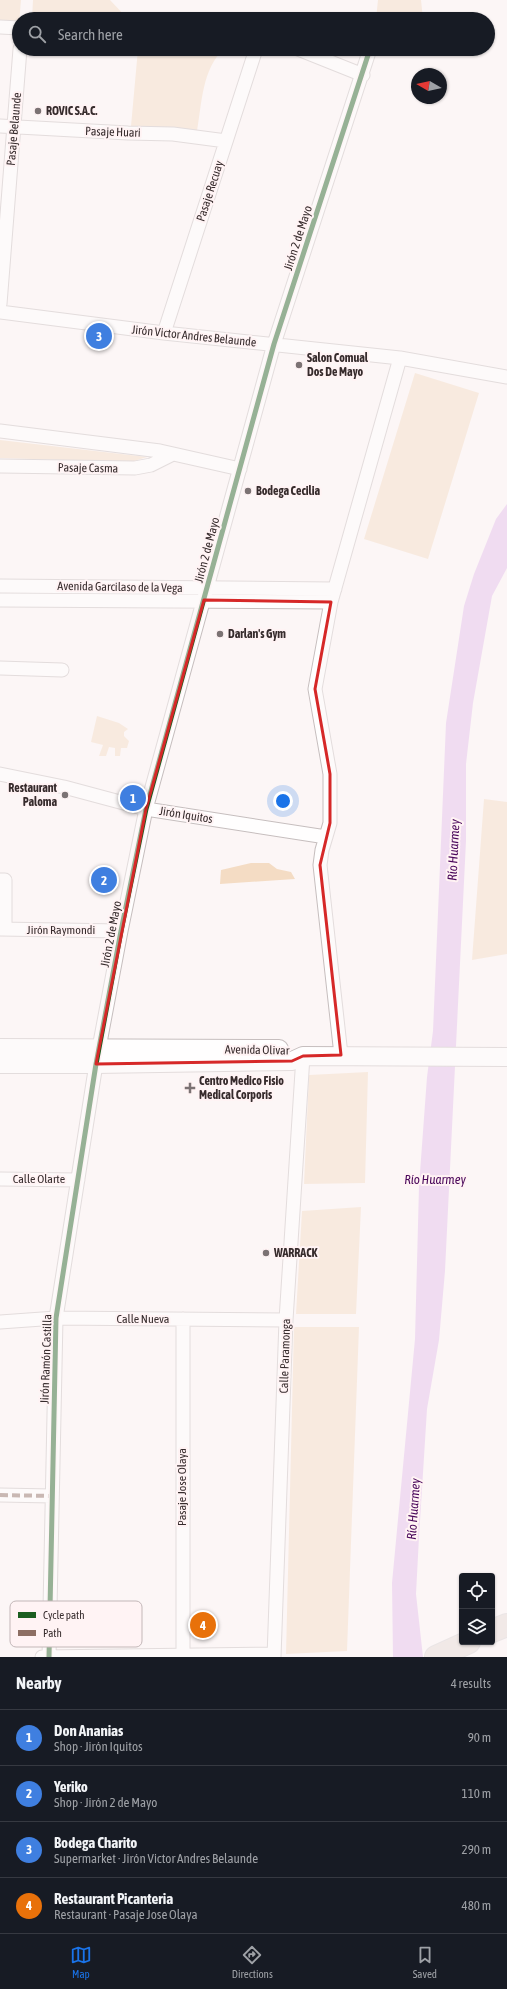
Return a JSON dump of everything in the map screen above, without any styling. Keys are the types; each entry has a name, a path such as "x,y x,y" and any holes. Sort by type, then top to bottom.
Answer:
{"highway":[{"path":"495,1630 507,1624"},
{"path":"438,1656 462,1645"}],"street":[{"path":"0,27 12,28"},
{"name":"Pasaje Belaunde","path":"0,304 19,56"},
{"name":"Pasaje Recuay","path":"164,333 254,56"},
{"path":"316,56 363,75"},
{"name":"Jirón 2 de Mayo","path":"97,1057 146,809 274,344 368,56"},
{"name":"Pasaje Huari","path":"0,126 128,134 173,134 226,141"},
{"name":"Jirón Victor Andres Belaunde","path":"0,312 164,333 400,358 507,377"},
{"path":"341,1056 320,865 322,850 330,823 330,774 315,689 331,602 400,358"},
{"name":"Pasaje Casma","path":"0,431 173,454 240,470"},
{"name":"Pasaje Casma","path":"0,466 135,468 151,464 173,454"},
{"name":"Avenida Garcilaso de la Vega","path":"0,586 335,589"},
{"name":"Avenida Garcilaso de la Vega","path":"0,600 204,600 331,602"},
{"path":"0,668 62,670"},
{"name":"Jirón Iquitos","path":"0,774 64,787 146,809 326,837"},
{"path":"0,880 5,880 2,929"},
{"name":"Jirón Raymondi","path":"2,929 121,931"},
{"name":"Avenida Olivar","path":"0,1048 97,1057"},
{"name":"Avenida Olivar","path":"0,1064 97,1057 289,1049 298,1051 303,1056"},
{"path":"303,1056 414,1055 507,1057"},
{"name":"Calle Paramonga","path":"274,1655 286,1320 303,1056"},
{"name":"Jirón Ramón Castilla","path":"50,1601 56,1318 97,1057"},
{"name":"Calle Olarte","path":"0,1179 78,1180"},
{"name":"Calle Nueva","path":"0,1322 56,1318 286,1320"},
{"name":"Pasaje Jose Olaya","path":"183,1319 183,1655"},
{"path":"0,1495 52,1496"},
{"name":"Jirón Ramón Castilla","path":"49,1647 49,1657"},
{"path":"42,1657 274,1655"}],"highlighted area":[{"path":"204,600 331,602 315,689 330,774 330,823 320,865 341,1055 303,1056 292,1061 96,1064 146,809"}],"shaded area":[{"path":"0,0 21,0 20,12 12,12 12,23 0,22"},
{"path":"33,0 110,0 121,12 32,12"},
{"path":"378,0 421,0 422,12 377,12"},
{"path":"137,56 218,56 211,66 207,76 197,131 131,126"},
{"path":"415,373 479,393 428,559 364,539"},
{"path":"0,440 147,457 131,462 0,458"},
{"path":"97,716 119,723 128,729 124,732 124,736 129,741 127,748 121,748 120,756 115,756 115,748 109,747 106,756 99,756 103,745 91,742"},
{"path":"484,799 507,802 507,954 472,960"},
{"path":"251,863 269,863 277,869 291,872 295,879 220,884 221,870"},
{"path":"368,1072 365,1183 304,1184 309,1075"},
{"path":"361,1207 356,1314 296,1314 302,1211"},
{"path":"294,1327 359,1327 347,1651 286,1654"}],"water":[{"name":"Río Huarmey","path":"507,504 507,568 492,596 473,703 466,764 466,841 445,1271 439,1340 427,1409 416,1594 423,1657 393,1657 392,1583 415,1339 419,1186 427,1077 433,1031 446,723 464,606 474,574 496,519"}],"marked path":[{"path":"0,1495 52,1496"}],"cycle path":[{"path":"50,1601 56,1318 96,1064 146,809 274,344 368,56"},
{"path":"49,1647 49,1657"}],"place":[{"name":"ROVIC S.A.C.","path":"38,111"},
{"name":"Bodega Charito","path":"99,336"},
{"name":"Salon Comual Dos De Mayo","path":"299,365"},
{"name":"Bodega Cecilia","path":"248,491"},
{"name":"Darlan's Gym","path":"220,634"},
{"name":"Restaurant Paloma","path":"65,795"},
{"name":"Don Ananias","path":"133,798"},
{"name":"Yeriko","path":"104,880"},
{"name":"Centro Medico Fisio Medical Corporis","path":"190,1088"},
{"name":"WARRACK","path":"266,1253"},
{"name":"Restaurant Picanteria","path":"203,1625"}]}
